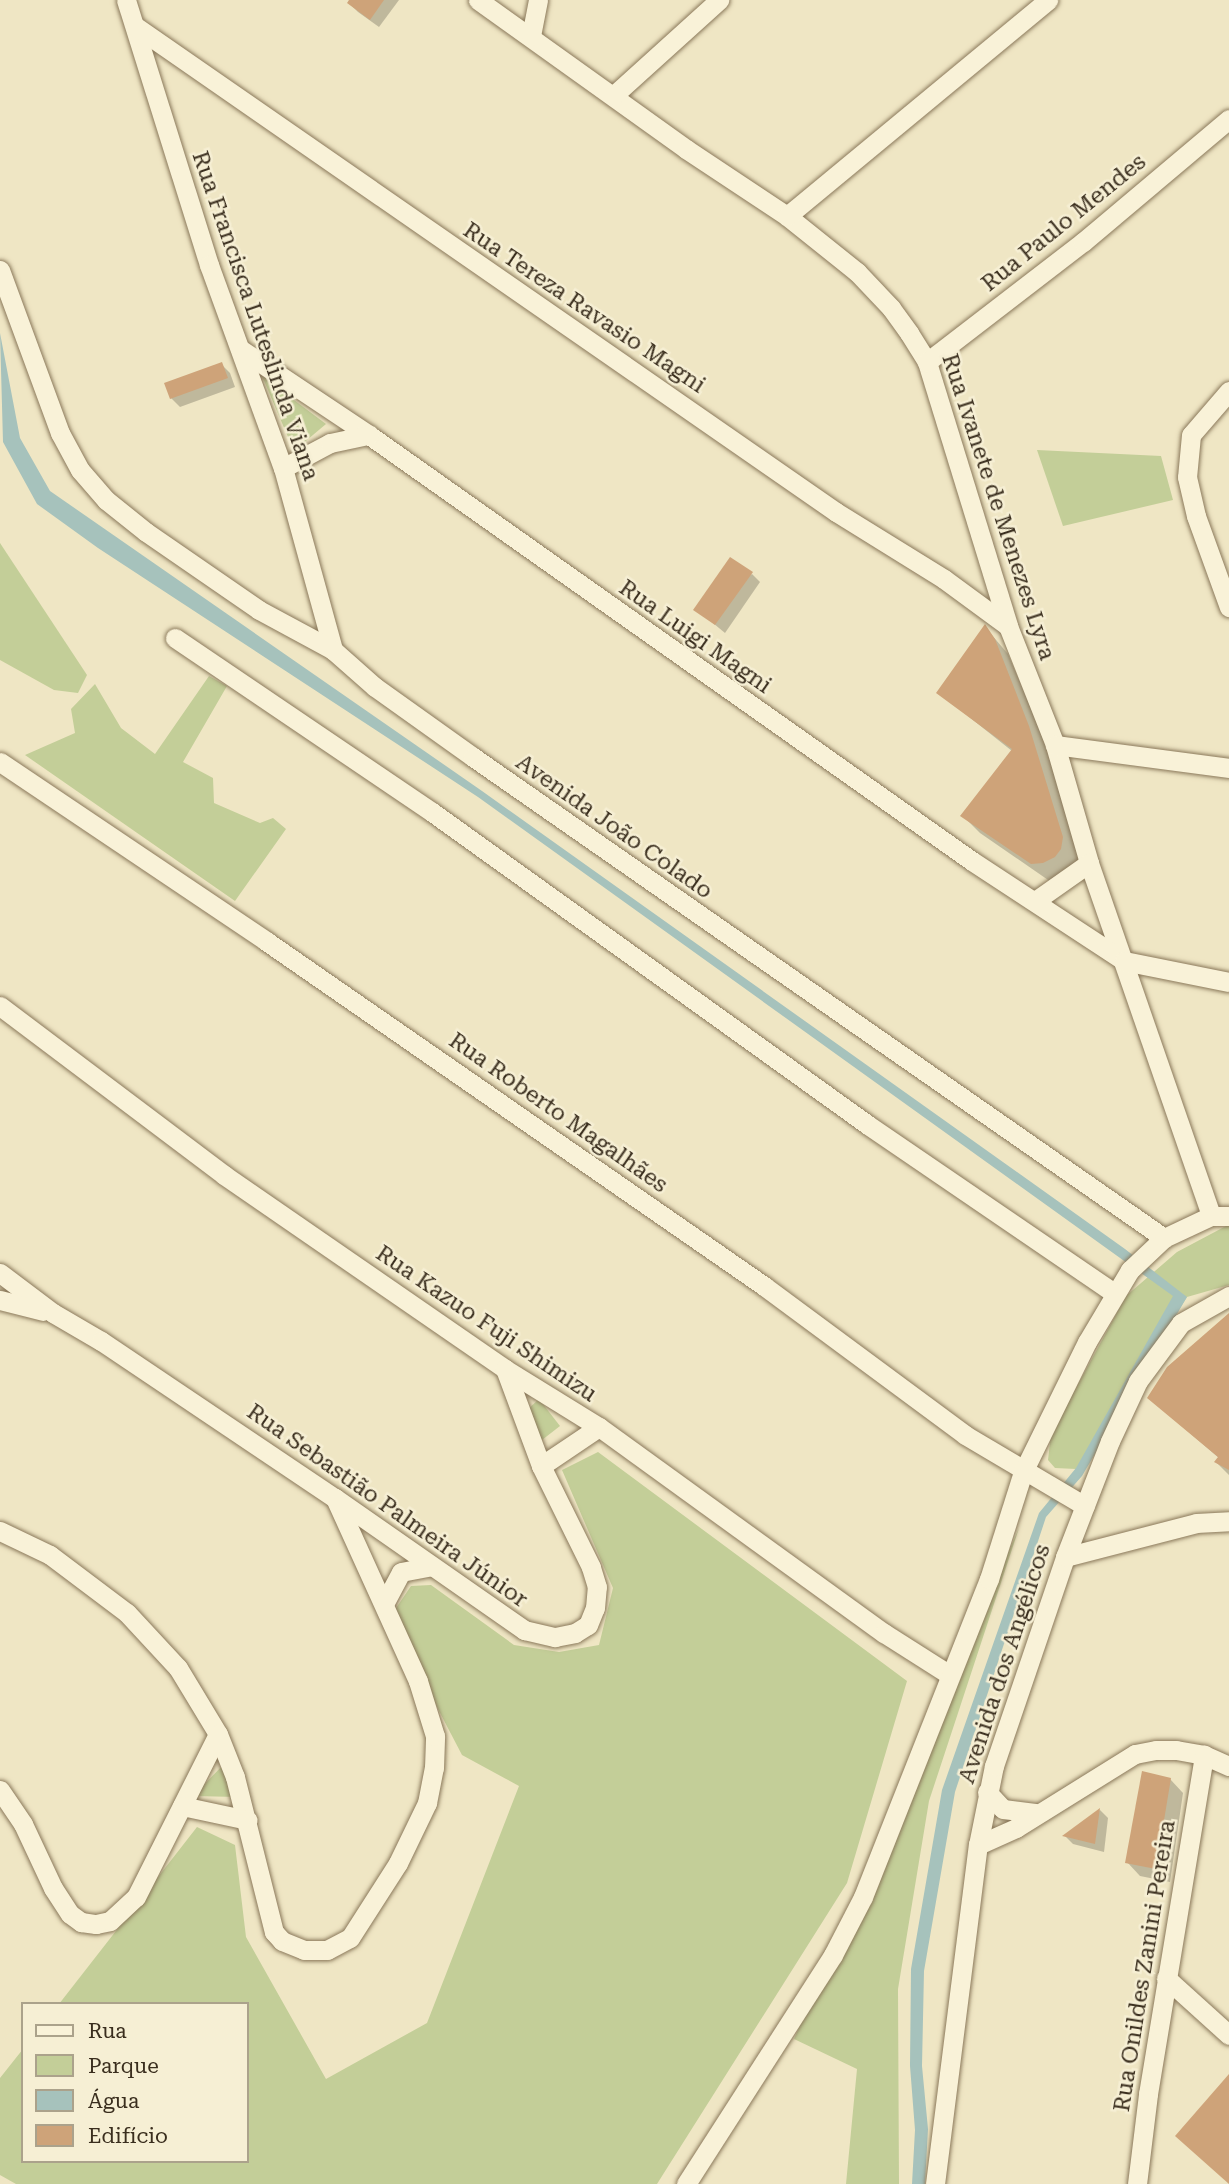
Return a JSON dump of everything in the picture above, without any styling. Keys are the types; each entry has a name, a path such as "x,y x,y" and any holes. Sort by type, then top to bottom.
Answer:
{"street":[{"name":"Rua Francisca Luteslinda Viana","path":"126,0 209,265 283,468 333,650"},
{"name":"Rua Ivanete de Menezes Lyra","path":"478,0 686,149 788,216 857,272 891,307 927,362 1008,626 1055,745 1088,863 1220,1216"},
{"path":"531,36 538,0"},
{"path":"614,95 719,0"},
{"path":"788,216 1048,0"},
{"name":"Rua Tereza Ravasio Magni","path":"135,26 836,512 944,579 1008,626"},
{"name":"Rua Paulo Mendes","path":"927,362 1083,242 1229,120"},
{"name":"Avenida João Colado","path":"0,270 60,433 80,470 106,500 259,610 333,650 375,687 473,758 1164,1238"},
{"name":"Rua Luigi Magni","path":"240,349 369,435 789,733 1124,961"},
{"path":"1229,391 1191,435 1187,477 1196,516 1229,607"},
{"path":"283,468 330,443 369,435"},
{"path":"175,638 432,812 867,1125 1114,1293"},
{"path":"1055,745 1229,768"},
{"name":"Rua Roberto Magalhães","path":"0,762 394,1029 764,1286 965,1435 1023,1472 1085,1506"},
{"path":"1035,901 1088,863"},
{"path":"1124,961 1229,982"},
{"name":"Rua Kazuo Fuji Shimizu","path":"0,1006 224,1175 505,1369 599,1427 884,1633 950,1675"},
{"path":"686,2184 833,1955 863,1897 989,1579 1023,1472 1114,1293 1130,1270 1164,1238 1220,1216"},
{"name":"Rua Sebastião Palmeira Júnior","path":"0,1273 53,1313 101,1341 335,1498 524,1630 555,1637 575,1633 588,1625 595,1608 597,1587 591,1567 541,1466"},
{"name":"Avenida dos Angélicos","path":"935,2184 987,1792 1065,1557 1110,1441 1138,1381 1181,1322 1229,1296"},
{"path":"0,1300 53,1313"},
{"path":"505,1369 541,1466 599,1427"},
{"path":"0,1531 51,1555 127,1613 178,1668 218,1734 248,1820 274,1932 282,1941 304,1950 327,1950 350,1938 398,1863 428,1804 434,1768 435,1736 418,1681 335,1498"},
{"path":"1065,1557 1196,1524 1229,1521"},
{"path":"384,1604 401,1572 431,1566"},
{"path":"0,1790 23,1824 52,1888 70,1914 81,1922 96,1924 110,1921 136,1896 218,1734"},
{"path":"978,1845 1008,1832 1135,1754 1156,1750 1204,1755 1229,1766"},
{"name":"Rua Onildes Zanini Pereira","path":"1137,2184 1166,1978 1204,1755"},
{"path":"987,1792 1003,1809 1037,1813"},
{"path":"182,1806 248,1820"},
{"path":"1166,1978 1229,2035"}],"green space":[{"path":"262,376 326,424 294,451"},
{"path":"1037,450 1161,456 1173,500 1063,526"},
{"path":"0,543 87,675 78,693 54,690 0,660"},
{"path":"209,676 227,686 183,762 213,778 214,803 260,823 273,818 286,829 235,901 25,755 75,733 71,709 95,684 121,728 155,754"},
{"path":"1229,1226 1229,1285 1187,1297 1076,1469 1055,1468 1048,1460 1051,1434 1126,1296 1177,1252"},
{"path":"539,1399 560,1426 542,1440 527,1410"},
{"path":"598,1452 907,1681 847,1883 657,2184 16,2184 0,2175 0,2078 21,2052 21,2163 248,2163 248,2002 61,2002 197,1827 235,1845 246,1937 326,2079 427,2023 519,1786 462,1755 390,1617 411,1586 431,1585 514,1645 559,1652 599,1645 613,1588 562,1470"},
{"path":"1019,1528 929,1801 898,1989 899,2184 846,2184 857,2069 794,2039"},
{"path":"226,1762 238,1797 193,1796"}],"water":[{"path":"0,333 20,438 50,491 482,791 1125,1249 1187,1297 1082,1476 1046,1517 955,1792 924,1971 922,2066 928,2129 925,2184 912,2184 915,2130 910,2066 911,1969 942,1790 1039,1513 1076,1468 1173,1296 478,797 98,548 37,504 3,442"}],"building":[{"path":"349,0 384,0 370,20 347,3"},
{"path":"222,362 228,378 170,399 164,383"},
{"path":"730,557 753,572 715,625 693,610"},
{"path":"985,624 995,639 1029,726 1063,837 1061,849 1055,857 1043,863 1031,864 960,816 1012,749 936,693"},
{"path":"1229,1313 1229,1470 1214,1462 1218,1457 1147,1398 1167,1367"},
{"path":"1142,1771 1171,1778 1156,1869 1125,1863"},
{"path":"1100,1808 1095,1844 1062,1836"},
{"path":"1229,2074 1229,2184 1175,2136"}]}
